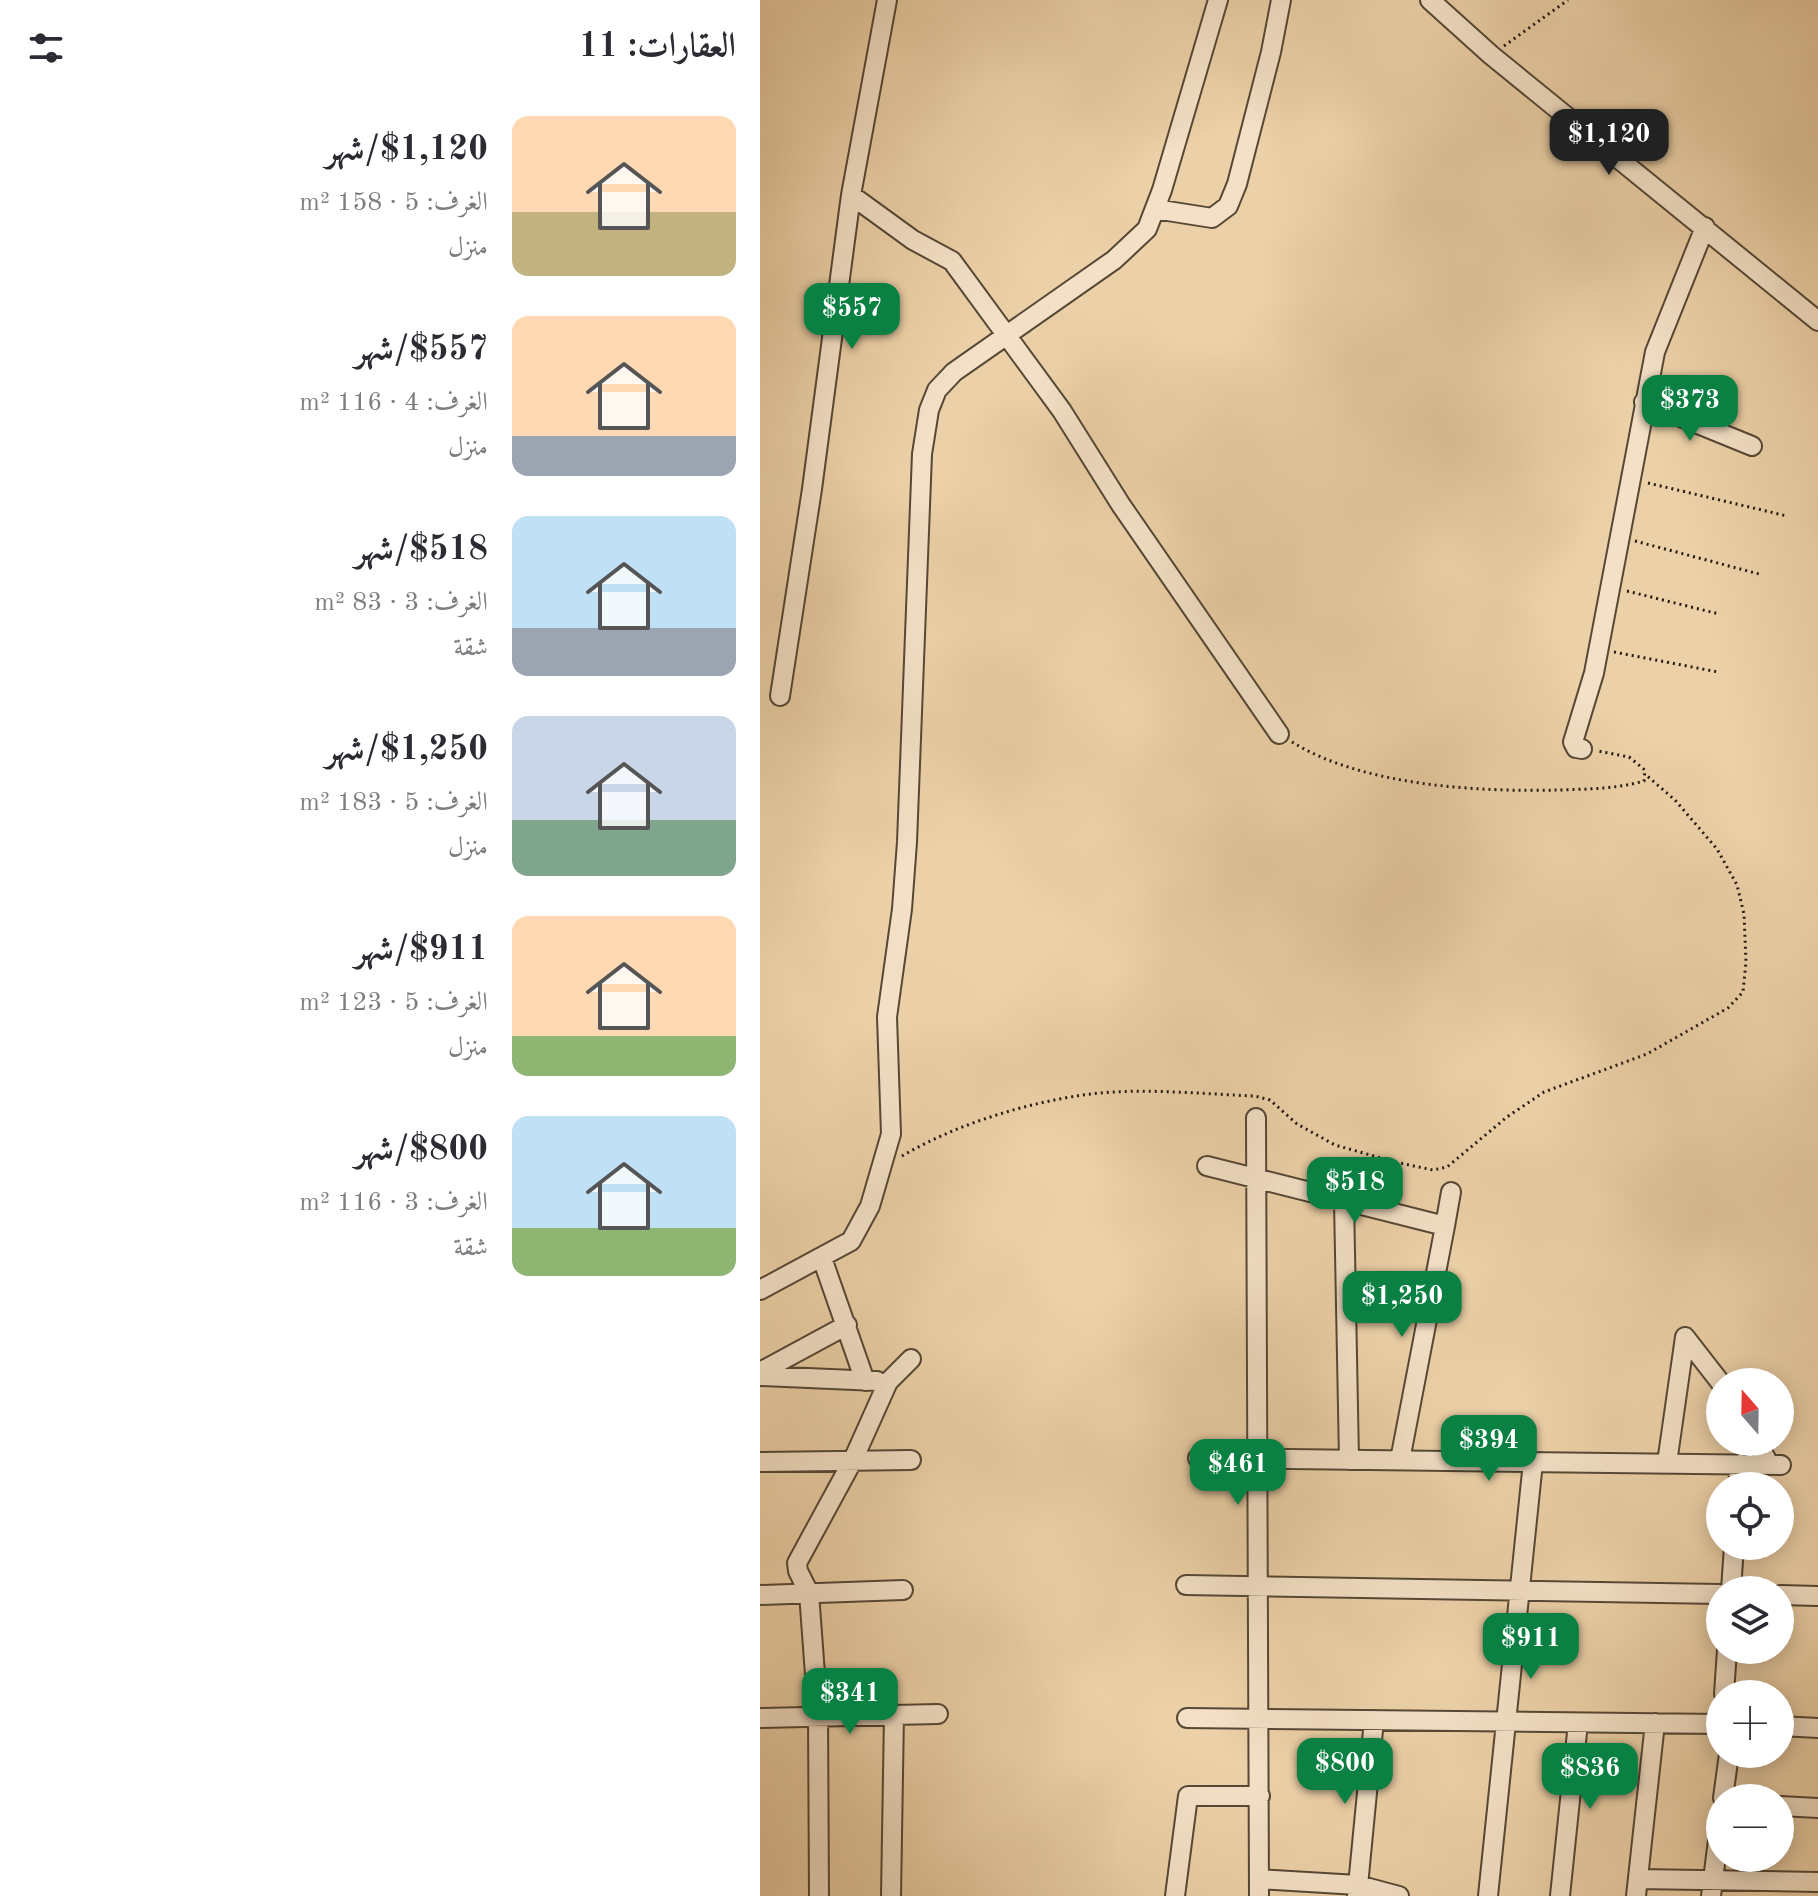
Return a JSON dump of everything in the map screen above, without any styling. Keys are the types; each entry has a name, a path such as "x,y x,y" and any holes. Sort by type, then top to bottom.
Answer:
{"street":[{"path":"780,696 812,489 851,195 887,0"},
{"path":"760,1290 851,1241 860,1228 881,1172 893,1116 887,1017 902,909 907,842 918,520 929,410 937,390 954,372 1133,245 1147,229 1218,0"},
{"path":"1155,209 1212,218 1228,206 1253,126 1281,0"},
{"path":"1430,0 1491,55 1818,321"},
{"path":"851,195 913,240 952,261 1009,334 1121,505 1279,734"},
{"path":"1582,749 1576,748 1573,742 1598,649 1655,352 1705,227"},
{"path":"1644,402 1752,446"},
{"path":"1256,1118 1259,1888 1357,1890 1399,1896"},
{"path":"1207,1166 1445,1226"},
{"path":"1400,1460 1451,1192"},
{"path":"1344,1201 1349,1460"},
{"path":"822,1258 865,1381"},
{"path":"1346,1287 1433,1288"},
{"path":"760,1374 847,1325"},
{"path":"1667,1463 1685,1337 1709,1368"},
{"path":"819,1896 818,1715 809,1593 797,1563 853,1460 888,1382 911,1359"},
{"path":"760,1374 888,1382"},
{"path":"1198,1458 1775,1465 1768,1456"},
{"path":"760,1462 911,1460"},
{"path":"1488,1896 1533,1462"},
{"path":"1739,1472 1740,1464"},
{"path":"1186,1585 1706,1594"},
{"path":"760,1595 903,1590"},
{"path":"1794,1595 1818,1596"},
{"path":"891,1896 894,1714"},
{"path":"760,1718 938,1714"},
{"path":"1187,1718 1706,1724"},
{"path":"1357,1890 1374,1720"},
{"path":"1560,1896 1578,1723"},
{"path":"1655,1723 1637,1888 1785,1889 1818,1882"},
{"path":"1794,1727 1818,1728"},
{"path":"1175,1896 1188,1796 1260,1796"},
{"path":"1794,1807 1818,1808"}],"path":[{"path":"1491,55 1568,0"},
{"path":"1629,478 1787,516"},
{"path":"1619,537 1759,574"},
{"path":"1611,587 1719,614"},
{"path":"1598,649 1718,672"},
{"path":"1279,734 1309,753 1367,771 1438,787 1502,791 1612,788 1644,781 1646,775"},
{"path":"881,1172 927,1142 979,1122 1083,1095 1128,1092 1255,1096 1270,1100 1297,1124 1335,1145 1433,1170 1447,1167 1507,1117 1544,1092 1656,1050 1728,1008 1743,992 1746,962 1744,914 1737,885 1717,849 1675,800 1646,775 1642,766 1629,757 1582,749"}]}
